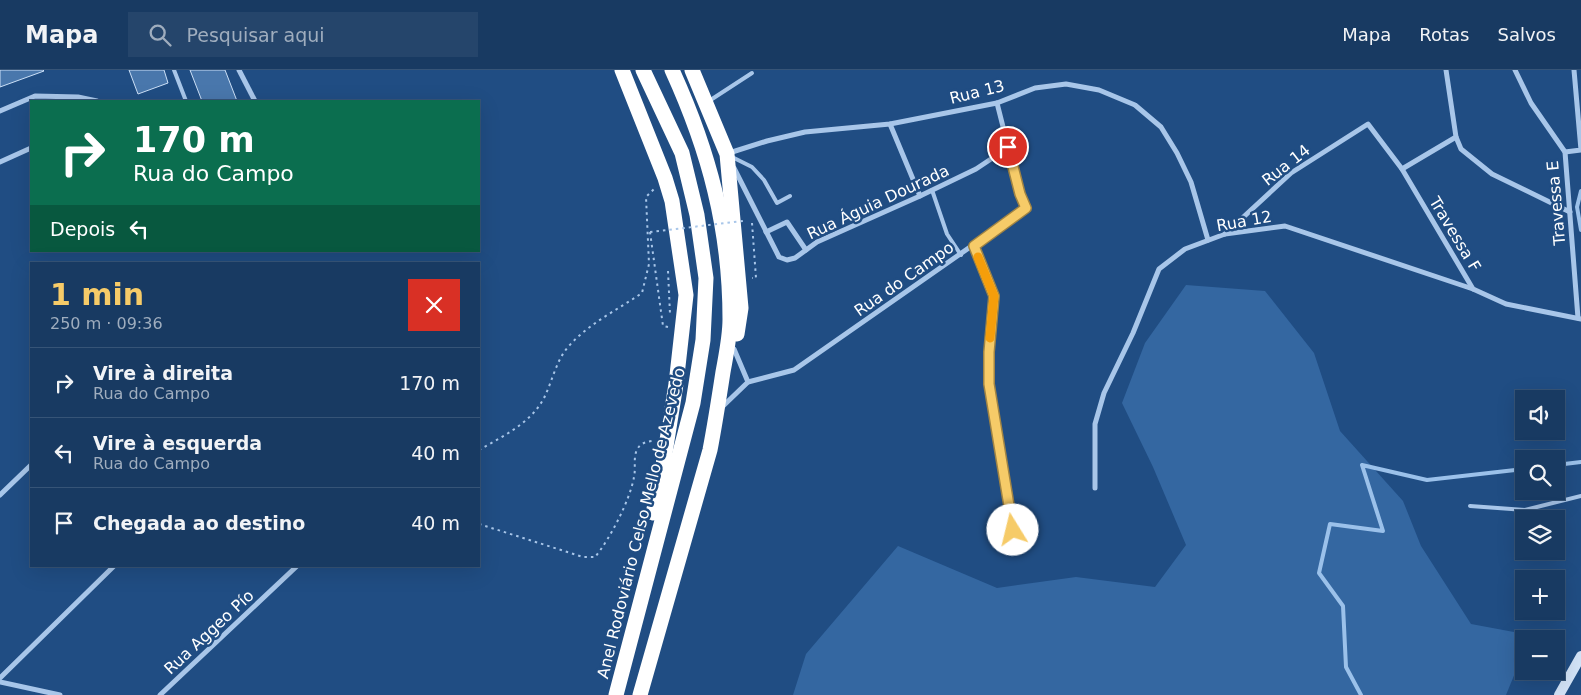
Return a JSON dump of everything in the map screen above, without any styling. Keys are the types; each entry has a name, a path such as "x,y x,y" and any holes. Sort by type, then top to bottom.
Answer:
{"highway":[{"path":"622,70 665,178 672,201 686,295 676,384 660,484 638,577 637,612"},
{"name":"Anel Rodoviário Celso Mello de Azevedo","path":"616,695 693,403 703,340 706,278 697,215 682,153 643,70"},
{"path":"640,695 710,450 730,321 728,269 718,197 702,143 672,70"},
{"path":"693,71 727,154 741,308 734,349 722,380"}],"street":[{"path":"239,70 253,100"},
{"path":"1446,70 1456,137 1461,149 1492,174 1570,212"},
{"name":"Travessa E","path":"1515,70 1531,103 1565,152 1579,318"},
{"path":"1565,152 1581,150 1574,70"},
{"name":"Rua 13","path":"727,154 767,141 806,132 890,124 996,103 1035,88 1066,84 1099,90 1135,105 1161,127 1191,182 1208,240"},
{"path":"0,111 35,96 78,96 85,100"},
{"name":"Rua do Campo","path":"717,411 748,382 794,370 1026,208 1020,194 996,103"},
{"path":"890,124 920,196"},
{"name":"Travessa F","path":"1368,124 1402,169 1473,289 1506,304 1579,318"},
{"name":"Rua 14","path":"1225,234 1291,173 1368,124"},
{"path":"1402,169 1456,137"},
{"name":"Rua Águia Dourada","path":"727,154 779,257 787,260 795,258 817,242 976,169 1008,147"},
{"path":"0,162 30,148"},
{"path":"766,232 786,222 806,250"},
{"name":"Rua 12","path":"1095,488 1094,424 1104,393 1133,333 1159,269 1185,249 1225,234 1285,226 1473,289"},
{"path":"974,246 994,296 989,352 989,384 1013,530"},
{"path":"734,349 748,382"},
{"path":"0,495 30,466"},
{"path":"0,678 113,567"},
{"name":"Rua Aggeo Pío","path":"160,695 296,567"},
{"path":"1559,695 1581,656"},
{"path":"0,682 60,695"}],"lane":[{"path":"174,70 186,100"},
{"path":"706,103 752,73"},
{"path":"727,154 752,167 764,180 777,202 790,196"},
{"path":"932,190 947,234 961,255"},
{"path":"1470,506 1525,510 1581,496"}],"path":[{"path":"480,449 523,424 543,401 554,377 556,367 567,348 583,333 642,293 648,257 646,198 665,178"},
{"path":"752,279 756,278 751,222 756,212"},
{"path":"670,327 663,326 650,232 743,221"},
{"path":"648,257 653,257"},
{"path":"668,267 670,317"},
{"path":"480,524 583,557 595,557 604,546 625,504 634,477 636,450 644,442 659,440 667,442"}],"shaded area":[{"path":"1186,285 1265,291 1314,353 1340,431 1403,501 1421,546 1471,624 1515,632 1515,673 1506,695 793,695 806,654 898,546 997,588 1076,577 1155,587 1186,545 1153,467 1122,403 1145,343"}],"building":[{"path":"0,70 43,70 44,71 0,87"},
{"path":"129,70 164,70 168,83 138,94"},
{"path":"190,70 225,70 237,100 202,100"}],"waterway":[{"path":"1581,191 1577,207 1581,230"},
{"path":"1565,464 1581,462"},
{"path":"1361,695 1346,667 1343,606 1319,573 1330,524 1383,531 1362,465 1427,480 1515,470"}],"slow traffic":[{"path":"978,257 994,296 990,338"}],"route":[{"path":"1008,147 1020,194 1026,208 974,246 994,296 989,352 989,384 1013,530"}]}
